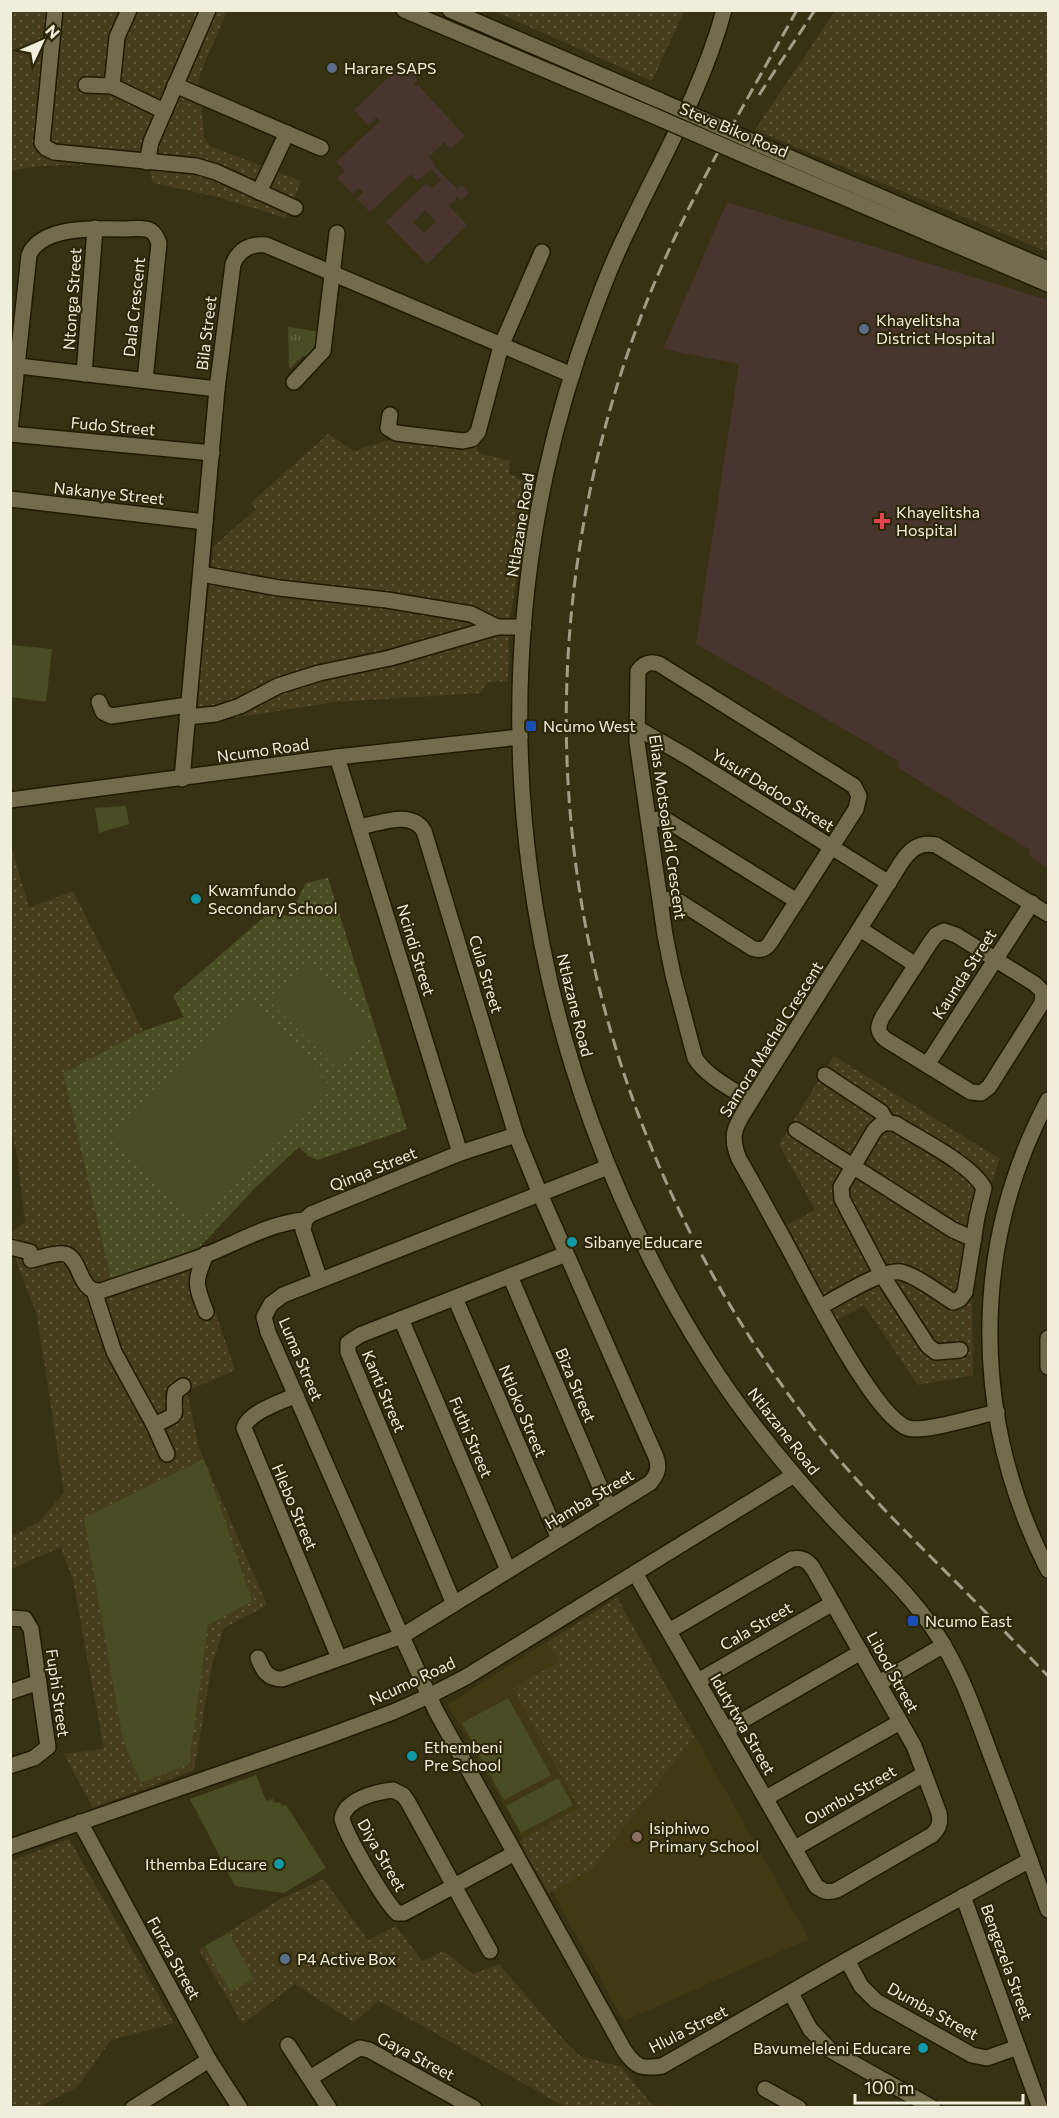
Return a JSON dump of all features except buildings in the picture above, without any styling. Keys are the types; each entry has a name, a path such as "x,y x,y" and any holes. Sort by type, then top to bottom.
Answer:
{"street":[{"path":"55,10 42,143 46,148 54,152 196,166 216,172 295,208"},
{"path":"112,86 117,37 129,10"},
{"path":"147,162 151,142 208,10"},
{"name":"Steve Biko Road","path":"404,10 656,108"},
{"name":"Steve Biko Road","path":"450,10 656,108 1048,284"},
{"name":"Ntlazane Road","path":"724,10 717,36 701,77 613,263 572,375 543,491 533,547 520,687 522,795 529,872 547,973 567,1051 608,1167 643,1245 685,1323 744,1412 826,1512 909,1597 931,1624 944,1645 968,1691 1048,1910"},
{"path":"86,85 112,86 164,111"},
{"path":"175,85 321,148"},
{"path":"259,192 287,133"},
{"name":"Steve Biko Road","path":"755,151 1048,268"},
{"name":"Dala Crescent","path":"14,366 31,250 43,239 86,227 148,230 158,241 145,380"},
{"name":"Ntonga Street","path":"84,374 95,228"},
{"path":"294,382 323,351 337,233"},
{"name":"Bila Street","path":"182,779 217,388 233,264 240,252 252,245 266,245 572,375"},
{"path":"390,415 388,428 393,432 464,441 472,439 478,432 501,346 542,252"},
{"path":"10,433 14,366 217,388"},
{"name":"Fudo Street","path":"10,433 212,453"},
{"name":"Nakanye Street","path":"10,500 205,522"},
{"path":"201,574 279,588 387,600 471,614 497,627"},
{"path":"99,702 102,712 111,716 188,711 216,714 240,706 278,686 319,673 390,658 497,627 524,627"},
{"name":"Elias Motsoaledi Crescent","path":"751,1101 710,1074 700,1066 695,1058 673,975 637,742 638,671 641,667 649,663 659,664 854,786 859,802 831,847"},
{"name":"Yusuf Dadoo Street","path":"637,728 686,756 889,883"},
{"name":"Ncumo Road","path":"10,800 520,737"},
{"name":"Ncindi Street","path":"337,758 460,1153"},
{"name":"Cula Street","path":"359,827 406,818 417,822 424,831 516,1135 540,1194"},
{"path":"649,822 658,819 668,821 796,901"},
{"name":"Samora Machel Crescent","path":"997,1412 918,1428 908,1428 897,1422 872,1392 833,1331 740,1159 733,1136 738,1122 751,1101 906,854 913,849 928,844 936,845 1048,914"},
{"path":"660,901 670,899 680,902 752,948 759,950 767,946 831,847"},
{"name":"Kaunda Street","path":"927,1065 1032,903"},
{"path":"860,929 916,965"},
{"path":"944,931 956,935 1035,984 1043,992 1044,997 989,1087 981,1093 971,1092 885,1039 878,1031 916,965 936,935 944,931"},
{"path":"825,1075 881,1112 887,1122"},
{"path":"1048,1100 1021,1160 1003,1220 995,1253 990,1317 990,1351 997,1412 1008,1465 1022,1511 1048,1570"},
{"path":"820,1307 882,1275 898,1272 909,1275 953,1302 960,1299 964,1292 976,1217 984,1188 979,1178 964,1167 896,1124 887,1122 874,1131 841,1187 842,1199 882,1275 928,1346 936,1352 960,1350"},
{"path":"796,1130 953,1230 974,1239"},
{"name":"Qinqa Street","path":"94,1291 101,1291 206,1254 273,1226 305,1220 311,1214 460,1153 516,1135"},
{"name":"Luma Street","path":"429,1696 268,1332 264,1317 271,1304 283,1295 608,1167"},
{"name":"Hamba Street","path":"402,1636 650,1483 657,1474 658,1462 540,1194"},
{"path":"305,1220 303,1230 320,1280"},
{"path":"10,1247 31,1256 64,1254 70,1257 89,1288 94,1291 114,1352 154,1425 167,1454"},
{"path":"206,1254 196,1280 196,1287 206,1312"},
{"name":"Kanti Street","path":"454,1604 348,1352 348,1343 401,1319 566,1254"},
{"name":"Biza Street","path":"510,1276 609,1508"},
{"name":"Ntloko Street","path":"455,1298 559,1539"},
{"name":"Futhi Street","path":"401,1319 508,1570"},
{"path":"1048,1338 1048,1367"},
{"path":"154,1425 174,1416 176,1413 175,1392 183,1386"},
{"name":"Hlebo Street","path":"296,1395 252,1416 244,1428 339,1658"},
{"name":"Ncumo Road","path":"10,1847 323,1738 429,1696 466,1677 794,1475"},
{"name":"Libod Street","path":"669,1631 792,1559 806,1560 811,1565 914,1746 941,1821 938,1829 932,1835 837,1890 823,1891"},
{"name":"Idutytwa Street","path":"635,1573 816,1886 823,1891"},
{"name":"Cala Street","path":"698,1681 833,1603"},
{"name":"Fuphi Street","path":"10,1618 25,1619 31,1629 48,1747 34,1758 10,1766"},
{"path":"258,1658 266,1674 276,1679 290,1677 402,1636"},
{"path":"879,1683 944,1645"},
{"path":"726,1730 861,1652"},
{"path":"10,1692 39,1682"},
{"name":"Hlula Street","path":"429,1696 632,2062 645,2069 662,2066 847,1960 1030,1860"},
{"path":"766,1798 900,1722"},
{"name":"Oumbu Street","path":"795,1848 924,1774"},
{"name":"Diya Street","path":"454,1886 408,1802 398,1792 385,1791 354,1802 345,1809 343,1824 388,1902 397,1913 409,1911 515,1853"},
{"name":"Funza Street","path":"80,1822 209,2060 240,2108"},
{"path":"454,1886 490,1952"},
{"name":"Bengezela Street","path":"963,1896 1040,2108"},
{"name":"Dumba Street","path":"847,1960 861,1986 876,2001 972,2055 987,2058 1018,2047"},
{"path":"791,1993 810,2029 830,2050 933,2108"},
{"path":"288,2045 329,2108"},
{"name":"Gaya Street","path":"310,2078 354,2051 369,2050 474,2108"},
{"path":"143,2105 209,2060"},
{"path":"765,2089 799,2108"}],"shaded area":[{"path":"403,64 418,80 414,84 416,87 418,85 465,136 451,149 444,142 429,157 435,164 434,166 457,189 462,185 469,193 461,201 457,197 449,206 467,225 427,264 386,222 426,183 432,188 441,180 431,169 417,181 411,174 370,212 357,199 364,192 360,188 352,194 337,178 345,171 336,162 380,121 377,117 368,125 354,110","holes":["425,210 436,222 424,233 413,222"]},
{"name":"Khayelitsha Hospital","path":"727,202 1048,300 1048,868 1028,855 1030,850 897,767 899,761 696,644 739,364 663,349"},
{"name":"Isiphiwo Primary School","path":"617,1598 809,1939 624,2021 448,1704"}],"green space":[{"path":"288,327 321,332 313,358 303,356 289,369"},
{"path":"11,645 52,649 46,702 11,697"},
{"path":"126,806 129,824 99,833 95,808"},
{"path":"328,878 407,1129 318,1160 308,1156 299,1147 256,1187 195,1252 111,1280 63,1073 143,1031 184,1017 173,996 270,912 289,916 306,883"},
{"path":"311,962 376,1028 336,1068 270,1002"},
{"path":"250,1001 332,1088 192,1221 110,1134"},
{"path":"204,1459 252,1601 208,1625 189,1764 141,1783 123,1740 84,1518"},
{"path":"508,1698 551,1775 504,1800 462,1723"},
{"path":"256,1775 266,1801 273,1799 275,1803 280,1802 282,1806 286,1805 326,1868 284,1893 235,1886 190,1799"},
{"path":"558,1778 573,1805 521,1833 506,1806"},
{"path":"229,1933 254,1979 230,1992 205,1946"}],"sand":[{"path":"227,10 199,77 204,137 210,146 301,181 286,218 214,196 153,183 150,171 98,165 65,165 13,170 11,174 11,11"},
{"path":"684,10 652,81 494,11"},
{"path":"835,11 1048,11 1048,252 755,130"},
{"path":"328,434 354,451 395,438 475,441 479,453 510,461 509,473 519,479 532,482 509,625 508,681 488,682 480,693 335,702 194,724 214,546 256,509 251,503"},
{"path":"10,841 29,908 73,891 143,1031 63,1073 111,1280 195,1252 235,1370 187,1391 199,1448 267,1605 224,1628 212,1664 194,1770 93,1808 64,1754 104,1749 73,1580 61,1547 11,1569 11,1537 40,1521 64,1492 37,1315 11,1247 11,1233 25,1222 16,1148 10,1130"},
{"path":"834,1056 1000,1159 979,1215 972,1286 973,1375 918,1385 864,1305 837,1320 787,1225 815,1210 779,1144"},
{"path":"617,1598 694,1736 592,1869 549,1893 519,1841 579,1808 513,1688 559,1662 547,1643"},
{"path":"69,1839 174,2023 111,2040 77,2087 39,2107 11,2107 11,1861"},
{"path":"323,1879 368,1940 396,1926 422,1961 444,1951 473,1974 499,1964 580,2056 621,2067 652,2105 683,2107 565,2107 379,2001 354,2022 295,1984 243,2024 199,1950 279,1900"}],"railway":[{"path":"797,10 690,205 671,245 637,327 595,468 572,611 567,753 580,894 611,1032 659,1166 724,1295 805,1417 834,1454 897,1523 1048,1676"},
{"path":"759,95 815,10"}],"place":[{"name":"Harare SAPS","path":"332,68"},
{"name":"Khayelitsha District Hospital","path":"864,329"},
{"name":"Khayelitsha Hospital","path":"882,521"},
{"name":"Ncumo West","path":"531,726"},
{"name":"Kwamfundo Secondary School","path":"196,899"},
{"name":"Sibanye Educare","path":"572,1242"},
{"name":"Ncumo East","path":"913,1621"},
{"name":"Ethembeni Pre School","path":"412,1756"},
{"name":"Isiphiwo Primary School","path":"637,1837"},
{"name":"Ithemba Educare","path":"279,1864"},
{"name":"P4 Active Box","path":"285,1959"},
{"name":"Bavumeleleni Educare","path":"923,2048"}]}
